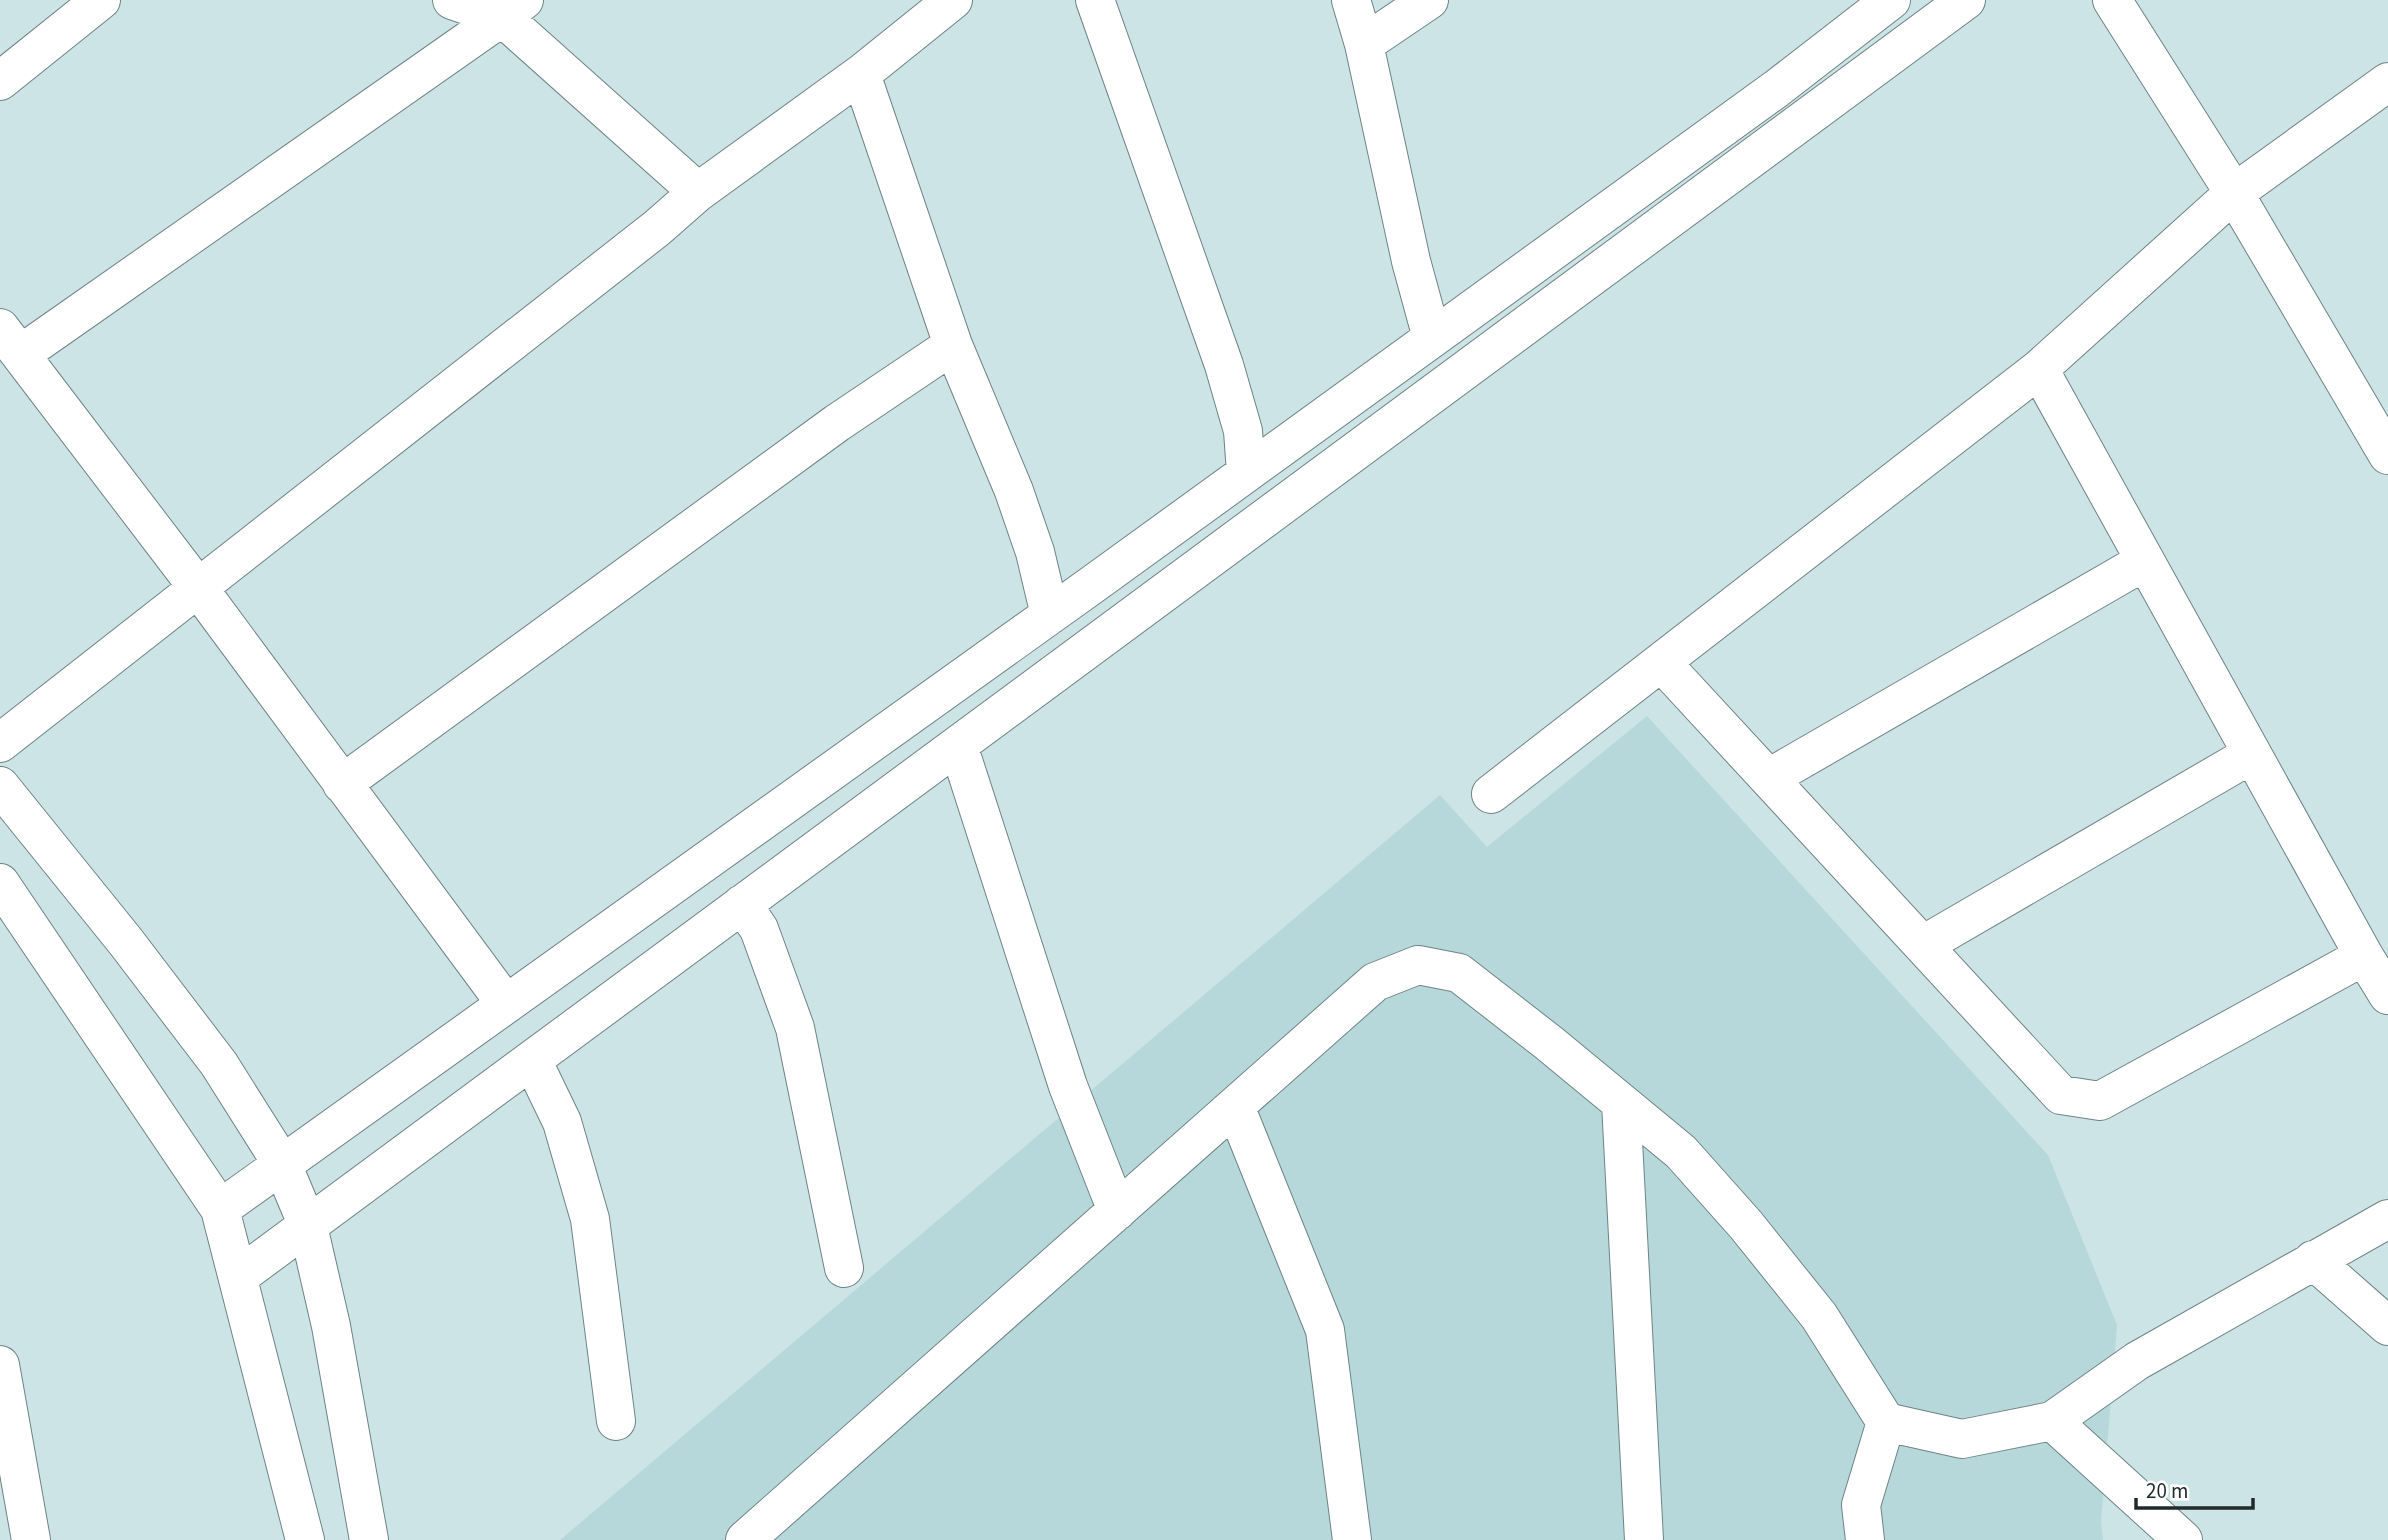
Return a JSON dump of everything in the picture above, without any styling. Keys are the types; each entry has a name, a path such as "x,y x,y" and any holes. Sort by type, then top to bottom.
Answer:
{"street":[{"path":"452,0 513,9 698,192"},
{"path":"0,743 657,228 698,192 861,74 953,0"},
{"path":"1095,0 1224,365 1243,431 1246,473"},
{"path":"1351,0 1364,44 1411,261 1432,338"},
{"path":"1364,44 1429,0"},
{"path":"220,1209 1050,615 1776,89 1891,0"},
{"path":"238,1278 1966,0"},
{"path":"2112,0 2234,193 2386,448"},
{"path":"0,81 83,5"},
{"path":"506,1004 199,589 10,341 513,9"},
{"path":"861,74 953,345 1014,491 1035,552 1050,615"},
{"path":"1491,794 2039,369 2234,193 2388,82"},
{"path":"342,784 837,423 953,345"},
{"path":"2039,369 2388,995"},
{"path":"1769,778 2145,561"},
{"path":"1661,662 2061,1095 2100,1101 2364,956"},
{"path":"958,745 1068,1086 1117,1211"},
{"path":"1923,945 2252,754"},
{"path":"0,786 219,1063 282,1164 308,1226 331,1326 369,1540"},
{"path":"0,883 220,1209 306,1540"},
{"path":"743,904 759,929 794,1028 844,1268"},
{"path":"745,1540 1375,982 1418,965 1459,973 1681,1152 1746,1225 1819,1316 1886,1422 1962,1439 2052,1421 2137,1361 2388,1219"},
{"path":"532,1060 562,1122 590,1219 615,1421"},
{"path":"1621,1103 1644,1540"},
{"path":"1235,1106 1325,1330 1352,1540"},
{"path":"2313,1260 2388,1326"},
{"path":"0,1365 11,1486 32,1540"},
{"path":"2052,1421 2183,1540"},
{"path":"1864,1540 1861,1505 1886,1422"}],"shaded area":[{"path":"1647,716 2048,1155 2117,1325 2101,1522 2103,1540 560,1540 1440,795 1487,847"}]}
